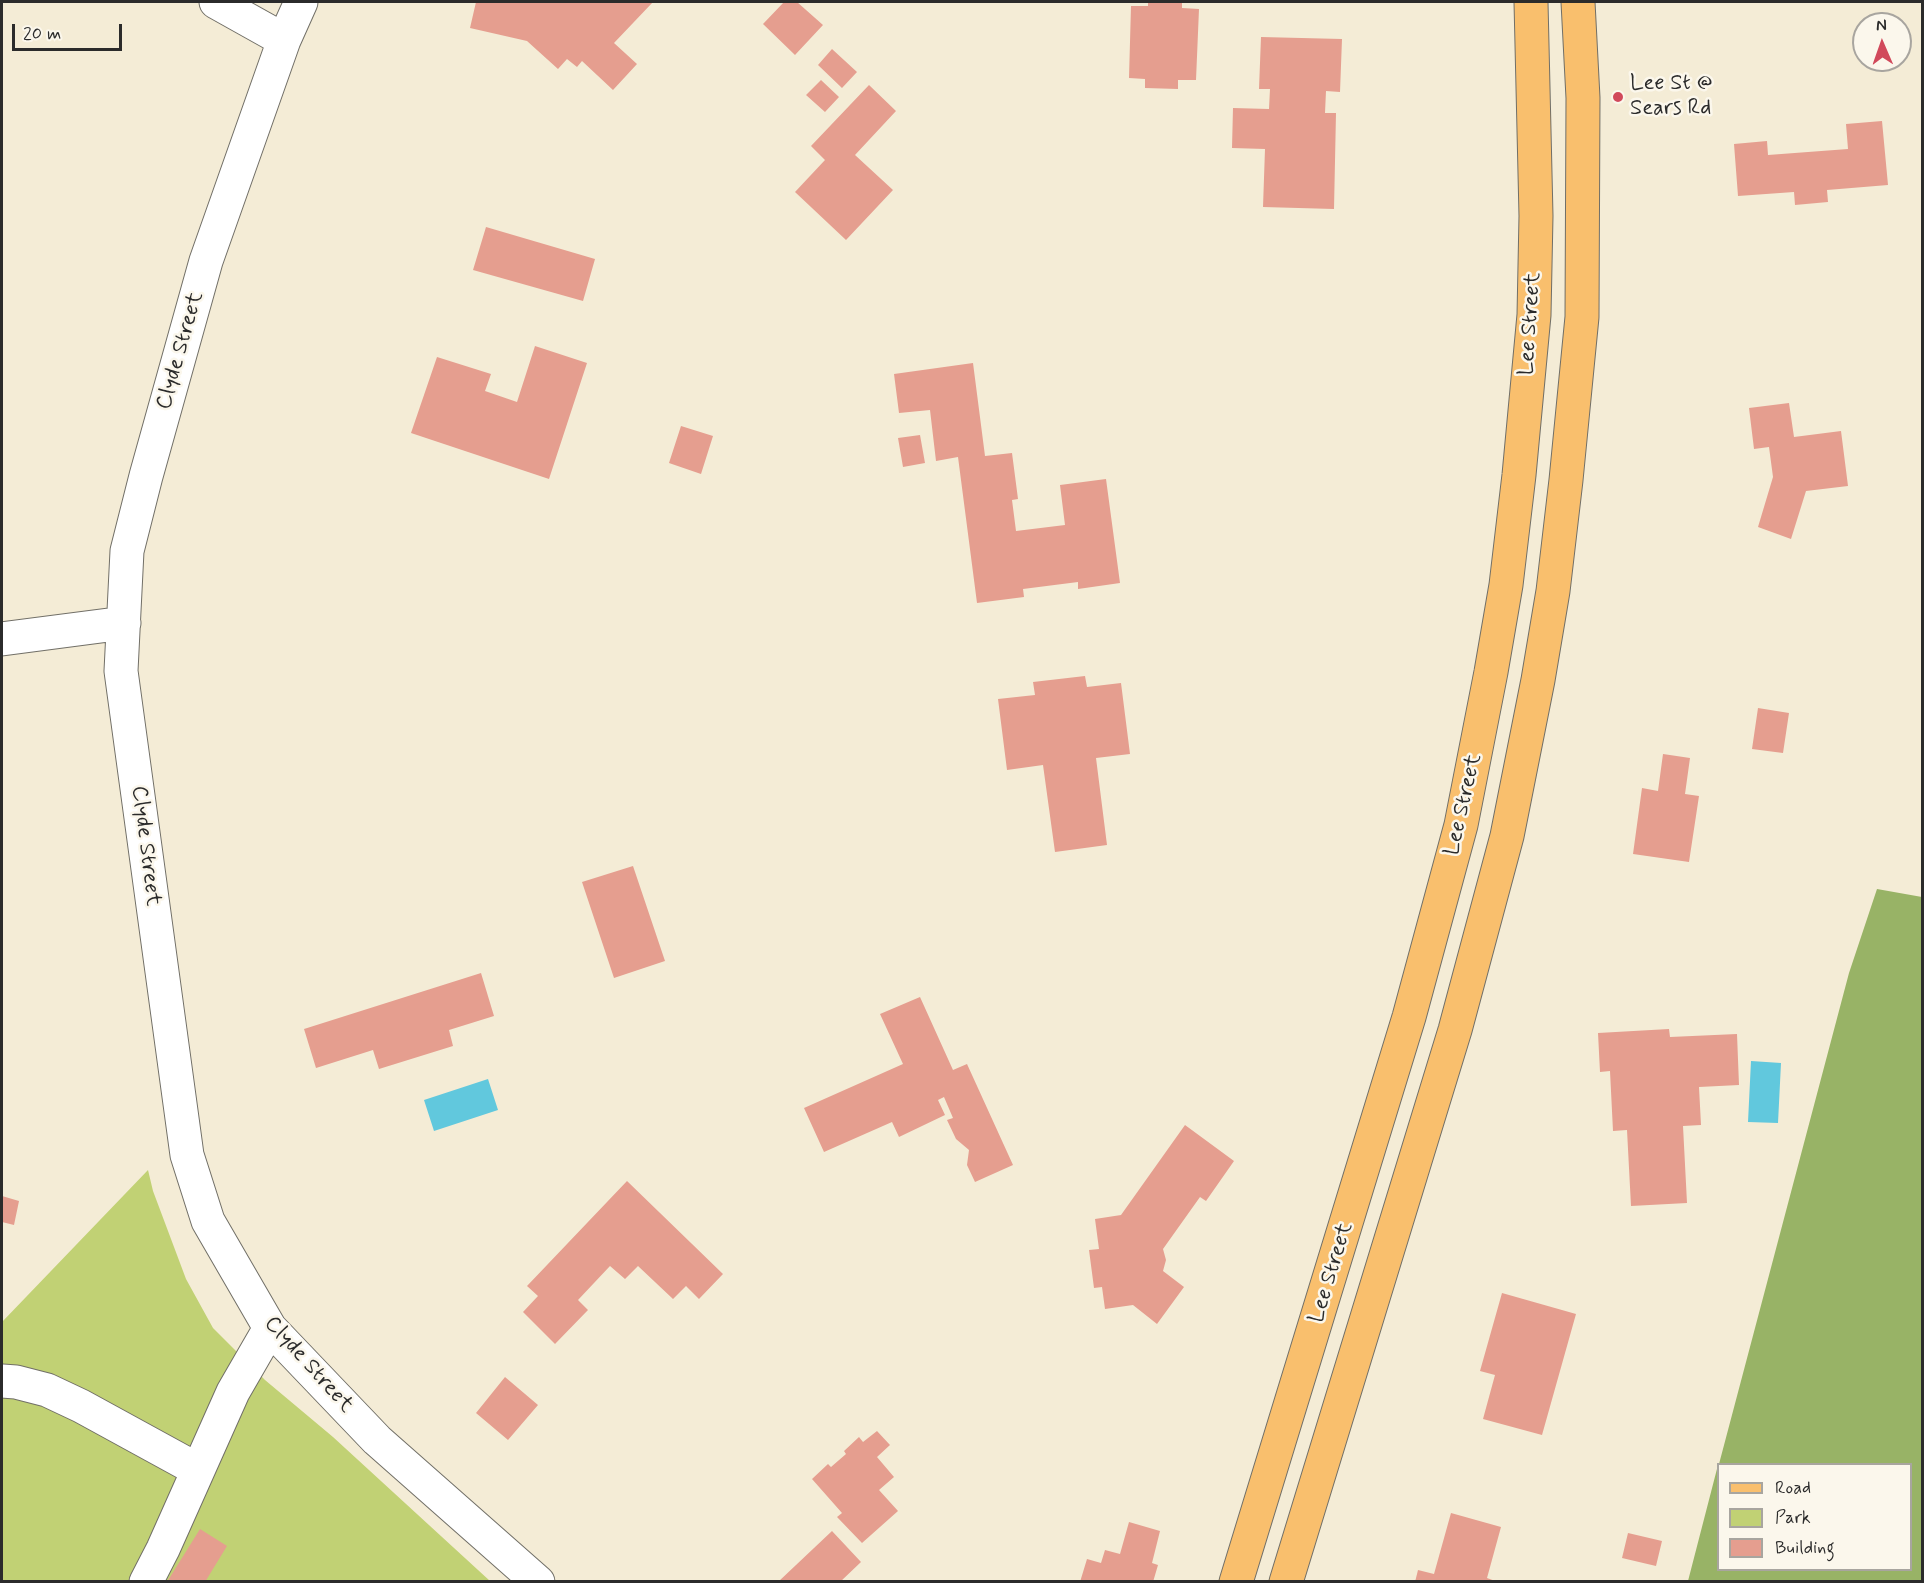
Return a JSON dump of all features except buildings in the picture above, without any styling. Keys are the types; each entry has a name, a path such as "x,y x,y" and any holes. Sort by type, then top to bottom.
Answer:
{"main road":[{"name":"Lee Street","path":"1236,1581 1409,1017 1461,825 1491,672 1506,585 1517,497 1534,315 1536,168 1531,2"},
{"path":"1286,1581 1455,1030 1507,836 1536,691 1553,591 1572,429 1582,317 1583,122 1578,2"}],"street":[{"path":"216,2 284,40"},
{"name":"Clyde Street","path":"301,2 284,40 206,261 146,476 128,551 121,671 187,1155 208,1221 270,1328 377,1440 538,1581"},
{"path":"2,639 124,622"},
{"path":"146,1581 163,1549 233,1392 270,1328"},
{"path":"2,1381 47,1390 198,1470"}],"green space":[{"path":"1877,889 1922,897 1922,1581 1688,1581 1717,1469 1717,1571 1912,1571 1912,1463 1719,1463 1849,973"},
{"path":"148,1170 153,1191 186,1279 213,1328 265,1380 333,1437 490,1581 2,1581 2,1322"}],"water":[{"path":"1751,1061 1781,1063 1778,1123 1748,1122"},
{"path":"488,1079 498,1110 434,1131 424,1100"}],"place":[{"name":"Lee St @ Sears Rd","path":"1618,97"}]}
